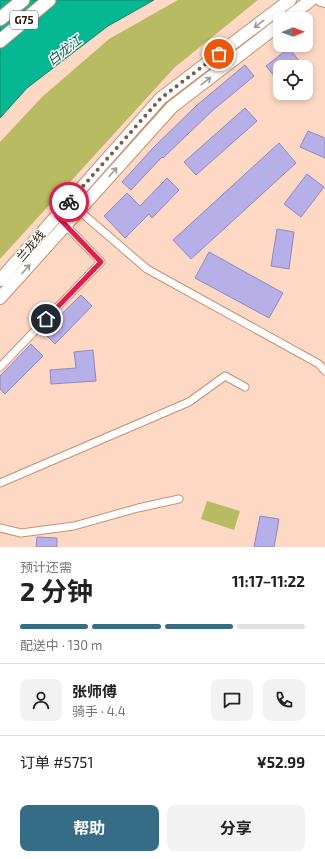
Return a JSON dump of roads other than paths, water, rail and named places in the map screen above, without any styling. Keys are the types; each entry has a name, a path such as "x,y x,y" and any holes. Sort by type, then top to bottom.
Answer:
{"highway":[{"name":"G75","path":"0,19 23,0"},
{"name":"G75","path":"0,41 49,0"},
{"name":"兰龙线","path":"0,280 161,98 290,0"},
{"path":"295,12 310,0"},
{"path":"320,0 325,1"},
{"name":"兰龙线","path":"0,298 172,107 273,29"}],"street":[{"path":"69,202 147,268 319,364 325,371"},
{"path":"0,367 101,262 57,216"},
{"path":"0,483 189,402 225,376 245,387"},
{"path":"0,528 21,533 74,526 138,508 179,499"}],"water":[{"name":"白龙江","path":"0,0 154,0 108,26 27,88 0,118"}]}
